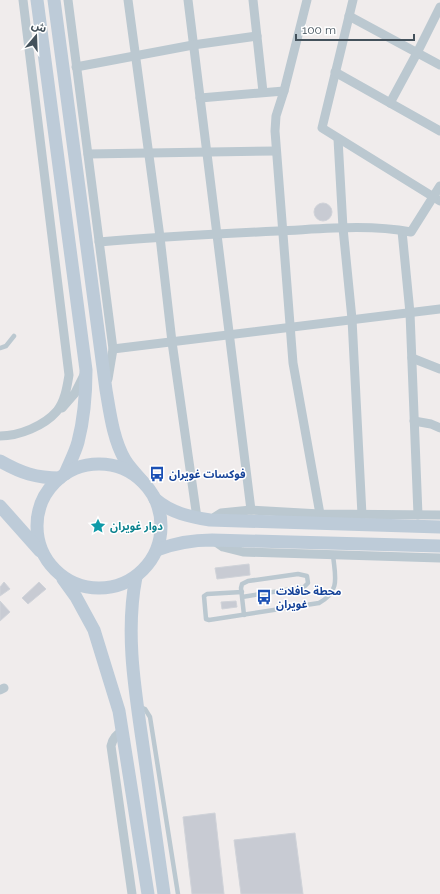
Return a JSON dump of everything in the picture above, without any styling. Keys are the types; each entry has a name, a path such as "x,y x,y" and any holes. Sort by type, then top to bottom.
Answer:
{"main road":[{"path":"37,0 86,370 86,389 82,423 77,443 62,476"},
{"path":"54,0 106,390 115,431 125,459 155,499 163,506 196,518 210,520 420,520 440,527"},
{"path":"0,461 29,475 40,478 62,476"},
{"path":"46,559 37,536 38,512 48,490 62,476 79,468 101,464 124,469 143,482"},
{"path":"58,573 64,578 80,586 96,589 121,585 136,576 150,562 157,550 160,538 162,525 160,512 155,499"},
{"path":"0,506 58,573 76,597 94,630 113,691 123,731 148,894"},
{"path":"420,520 422,545"},
{"path":"157,550 185,541 212,540 328,551 422,545 440,546"},
{"path":"136,576 130,630 137,706 164,894"}],"street":[{"path":"23,0 69,375 64,396 56,412"},
{"path":"68,0 113,350 106,390"},
{"path":"128,0 196,518"},
{"path":"188,0 251,510"},
{"path":"253,0 263,92"},
{"path":"307,0 284,91 276,116 275,131 293,362 320,514"},
{"path":"353,0 322,128 437,199"},
{"path":"390,103 440,7"},
{"path":"349,16 440,65"},
{"path":"76,66 193,45 257,36"},
{"path":"335,72 440,131"},
{"path":"200,98 284,91"},
{"path":"338,139 343,228 352,320 362,514"},
{"path":"88,154 276,151"},
{"path":"99,242 160,237 343,228 389,229 411,232 437,199 440,186"},
{"path":"402,230 410,313 414,421 420,520"},
{"path":"113,350 229,334 290,328 440,309"},
{"path":"412,358 440,369"},
{"path":"0,436 19,434 44,422 64,406 76,392 86,370"},
{"path":"414,421 431,424 440,428"},
{"path":"210,520 221,513 251,510 320,514 362,514 420,520 440,515"},
{"path":"328,551 440,558"},
{"path":"123,731 116,736 111,746 132,894"}],"lane":[{"path":"0,348 6,346 14,336"},
{"path":"244,615 242,594 242,584 248,581 298,574 308,576 308,585 304,587 242,594 206,595 203,598 204,613 206,619 209,620 244,615 316,604 328,598 335,588 328,551"},
{"path":"137,706 146,709 150,717 178,894"}],"building":[{"path":"319,203 327,203 332,208 330,219 327,221 319,221 314,216 314,208"},
{"path":"249,564 250,575 217,579 215,568"},
{"path":"4,582 10,589 0,596 0,587"},
{"path":"39,582 46,589 28,604 22,598"},
{"path":"0,601 10,612 0,621"},
{"path":"236,601 237,607 222,609 221,602"},
{"path":"215,813 224,894 192,894 183,817"},
{"path":"295,833 303,894 241,894 234,840"}],"place":[{"name":"فوكسات غويران","path":"157,474"},
{"name":"دوار غويران","path":"98,526"},
{"name":"محطة حافلات غويران","path":"264,597"}]}
